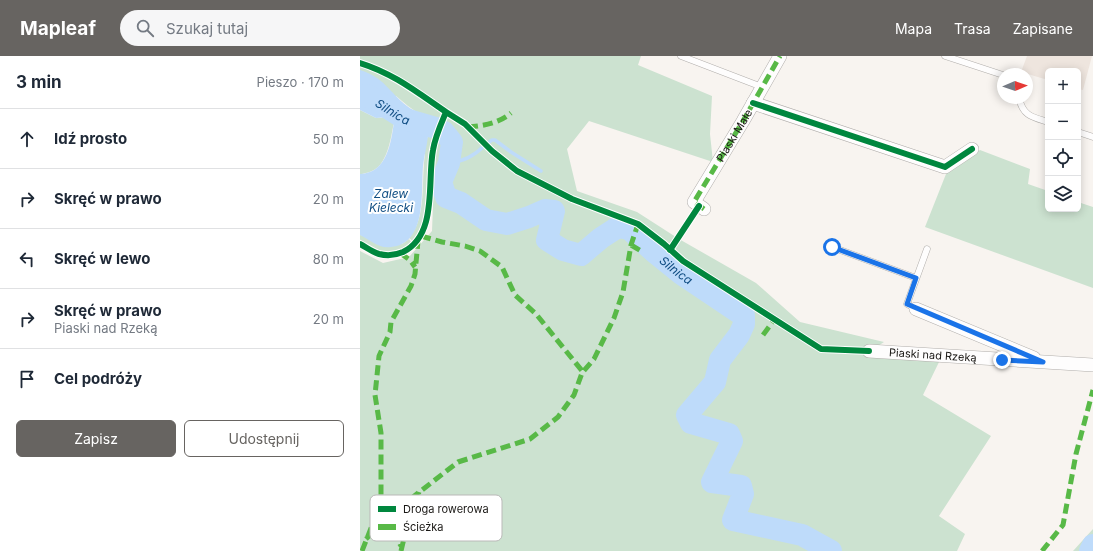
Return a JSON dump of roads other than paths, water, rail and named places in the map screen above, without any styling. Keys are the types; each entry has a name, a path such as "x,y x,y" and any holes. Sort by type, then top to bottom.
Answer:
{"street":[{"name":"Piaski Małe","path":"704,209 694,202 780,56"},
{"path":"753,102 945,167 972,149"},
{"path":"916,308 1043,362"},
{"name":"Piaski nad Rzeką","path":"869,351 1093,365"}],"lane":[{"path":"680,56 762,87"},
{"path":"945,56 997,73"},
{"path":"1020,104 1022,109 1029,116 1045,121"},
{"path":"1081,133 1093,137"},
{"path":"832,247 916,278"},
{"path":"916,308 907,304 927,249"}],"water":[{"name":"Zalew Kielecki","path":"360,70 381,81 411,108 439,120 434,131 429,133 428,136 423,166 420,215 416,227 411,237 403,244 391,247 382,247 360,235 360,174 369,172 382,163 389,147 394,122 389,117 376,118 360,110"}],"waterway":[{"name":"Silnica","path":"360,97 367,95 405,119 436,128 444,132 452,142 449,163 441,182 446,197 461,203 486,220 507,224 545,210 554,211 547,240 563,250 581,255 601,238 618,227 629,229 680,273 744,316 744,324 739,335 720,360 715,382 687,415 691,423 729,434 732,441 712,482 741,486 743,494 733,520 802,535 831,551"},
{"path":"489,142 495,140 541,171"},
{"path":"449,163 468,158 484,146"},
{"name":"Silnica","path":"1090,551 1093,545"}]}
